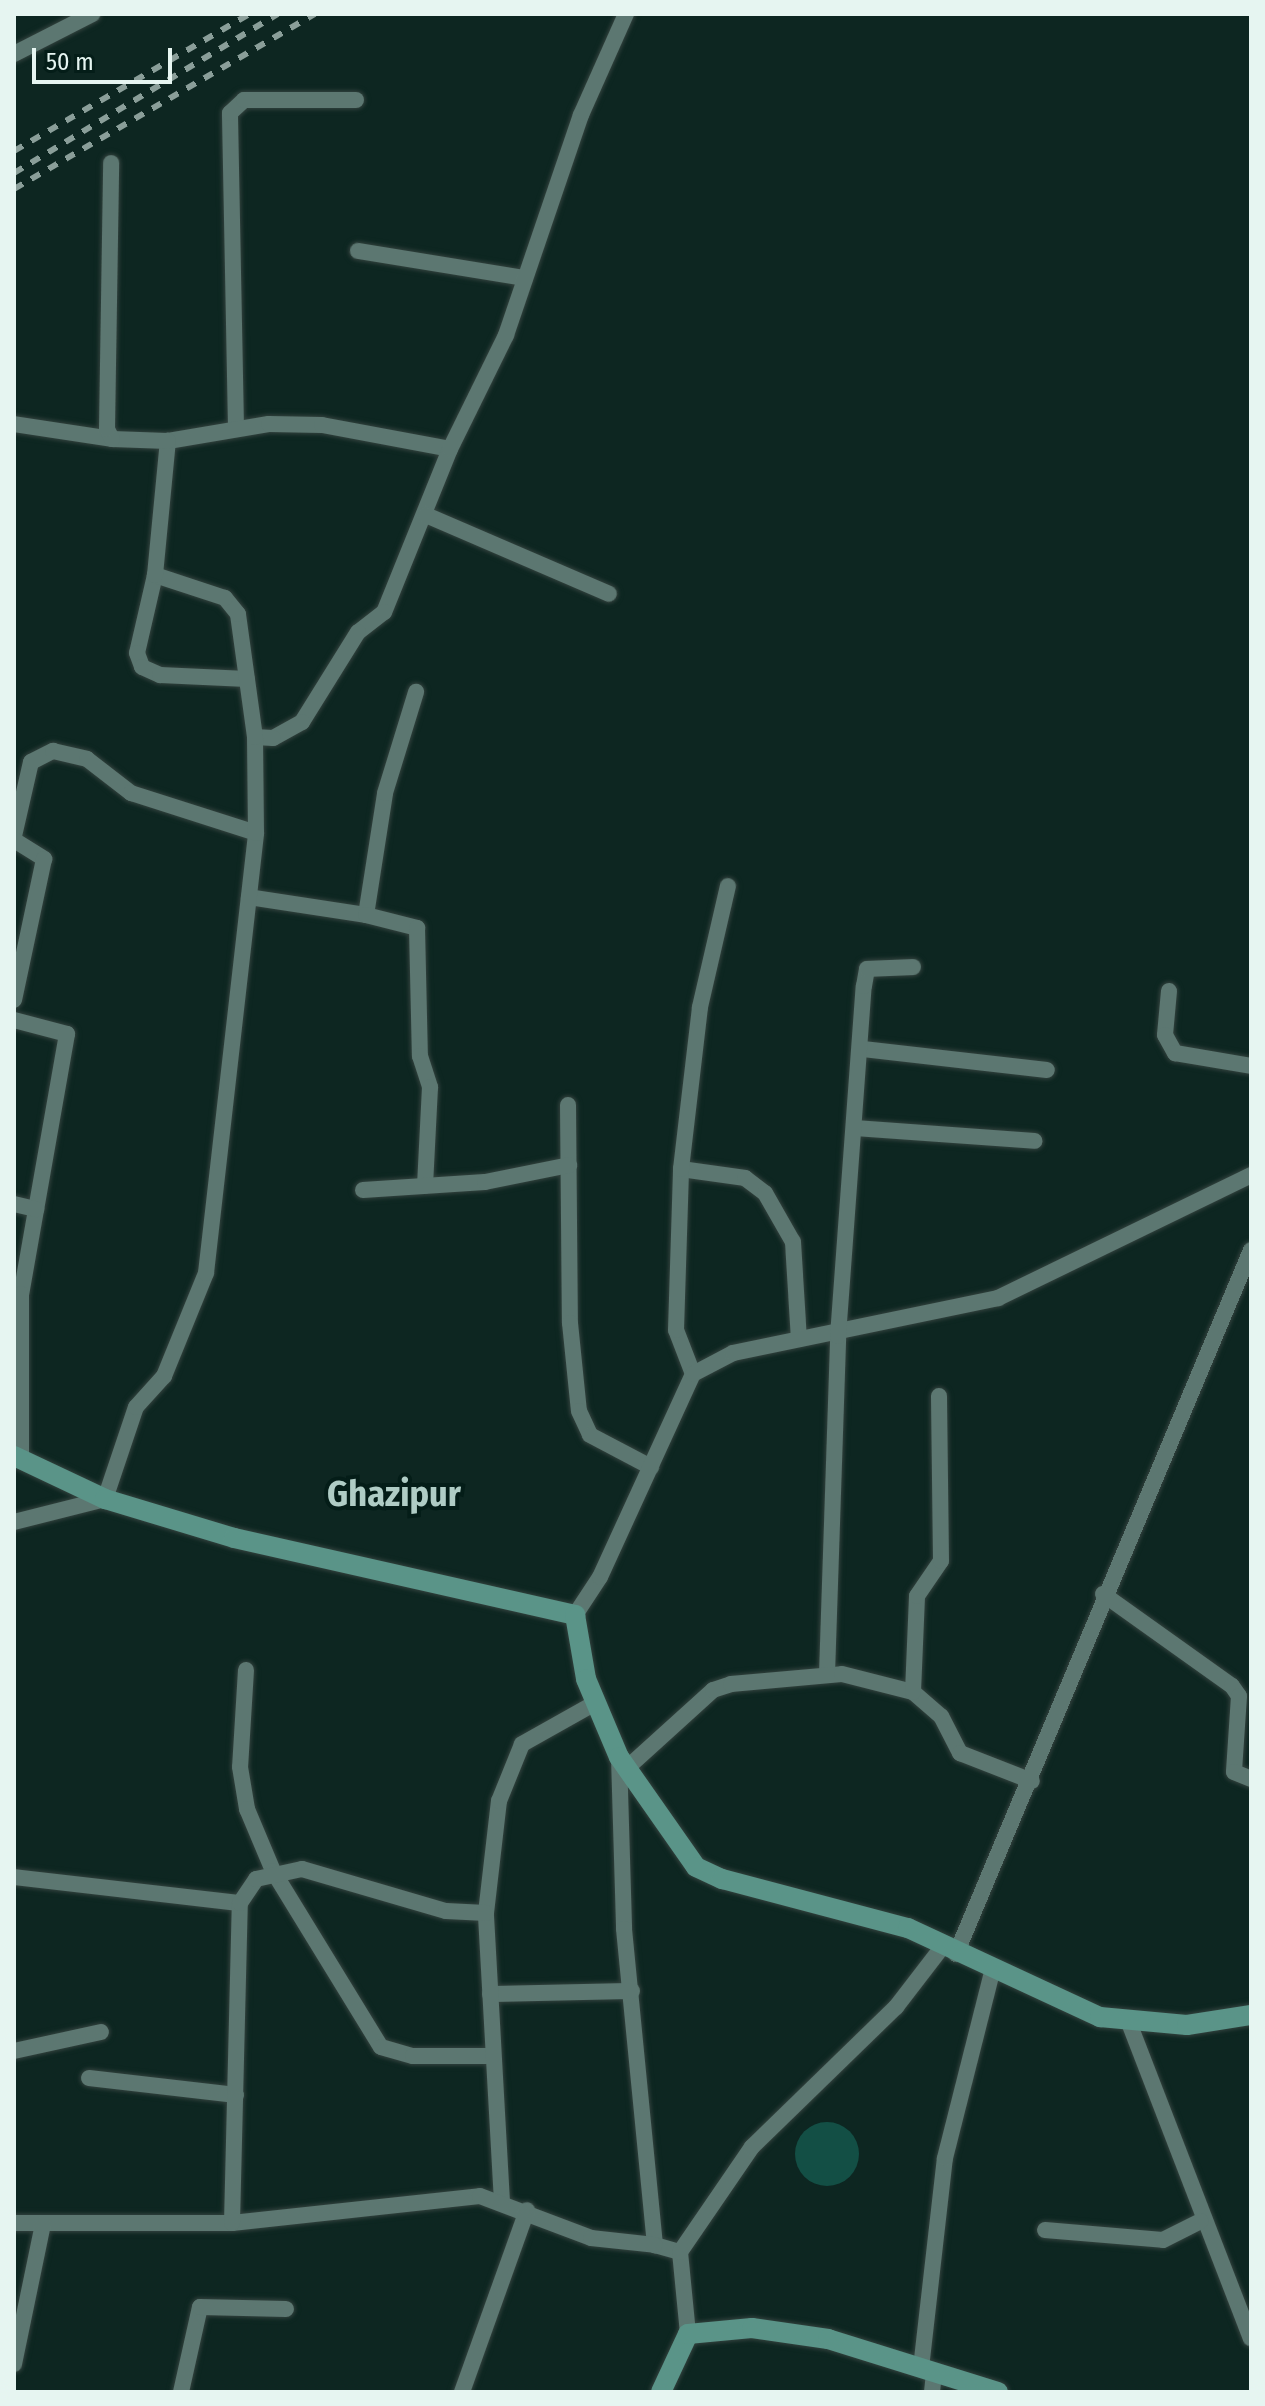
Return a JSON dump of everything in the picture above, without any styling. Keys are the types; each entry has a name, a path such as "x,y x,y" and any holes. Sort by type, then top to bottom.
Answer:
{"street":[{"path":"14,54 92,14"},
{"path":"255,737 273,738 313,709 358,632 384,612 426,515 450,449 525,278 581,115 626,14"},
{"path":"236,428 230,113 244,100 356,100"},
{"path":"111,163 112,439"},
{"path":"358,251 525,278"},
{"path":"14,424 112,439 168,441 236,428 322,425 450,449"},
{"path":"168,441 155,575 137,653 142,667 160,675 247,679"},
{"path":"426,515 609,594"},
{"path":"105,1499 136,1407 164,1376 206,1273 256,833 255,737 231,601 155,575"},
{"path":"366,915 385,793 416,692"},
{"path":"14,1000 44,867 41,854 14,838 31,762 53,751 87,759 131,793 256,833"},
{"path":"693,1374 676,1330 681,1169 700,1007 728,886"},
{"path":"249,897 366,915 417,928 420,1056 430,1087 425,1186"},
{"path":"827,1674 838,1336 867,969 913,967"},
{"path":"1169,991 1165,1035 1175,1053 1251,1066"},
{"path":"14,1020 67,1034 18,1293 18,1458 105,1499 234,1538 575,1615"},
{"path":"863,1049 1047,1070"},
{"path":"568,1105 579,1411 590,1435 651,1467"},
{"path":"855,1128 1035,1141"},
{"path":"363,1190 425,1186 569,1165"},
{"path":"681,1169 745,1178 765,1193 793,1242 799,1339"},
{"path":"1251,1175 998,1298 838,1336 799,1339 733,1353 693,1374 651,1467 575,1615 595,1703 623,1762 696,1867 908,1928 992,1972 1088,2013 1187,2025 1251,2015"},
{"path":"14,1204 36,1209"},
{"path":"661,2392 688,2334 680,2252 752,2147 950,1950 1032,1781 1103,1594 1251,1250"},
{"path":"913,1692 917,1596 941,1561 939,1396"},
{"path":"14,1522 105,1499"},
{"path":"1103,1594 1232,1686 1239,1696 1234,1772 1251,1779"},
{"path":"246,1670 240,1767 247,1809 273,1871 381,2047 413,2056 493,2056"},
{"path":"623,1762 713,1690 827,1674 913,1692 941,1716 960,1753 1032,1781"},
{"path":"502,2202 486,1913 499,1801 514,1756 522,1744 595,1703"},
{"path":"623,1762 632,1991 655,2245"},
{"path":"232,2223 240,1903 273,1871 320,1872 446,1911 486,1913"},
{"path":"14,1877 240,1903"},
{"path":"929,2377 945,2158 992,1972"},
{"path":"490,1994 632,1991"},
{"path":"1128,2020 1201,2221 1251,2338"},
{"path":"14,2051 101,2032"},
{"path":"89,2078 236,2095"},
{"path":"14,2223 232,2223 465,2196 527,2210 591,2238 655,2245 680,2252"},
{"path":"462,2392 527,2210"},
{"path":"1045,2230 1163,2240 1201,2221"},
{"path":"14,2364 43,2224"},
{"path":"181,2392 200,2307 286,2309"},
{"path":"688,2334 752,2328 828,2339 929,2377 998,2392"}],"building":[{"path":"827,2122 839,2124 850,2131 857,2142 857,2166 850,2177 839,2184 827,2186 815,2184 804,2177 797,2166 795,2154 797,2142 804,2131 815,2124"}],"railway":[{"path":"14,151 249,14"},
{"path":"14,173 278,14"},
{"path":"14,189 315,14"}],"district":[{"name":"Ghazipur","path":"394,1495"}]}
